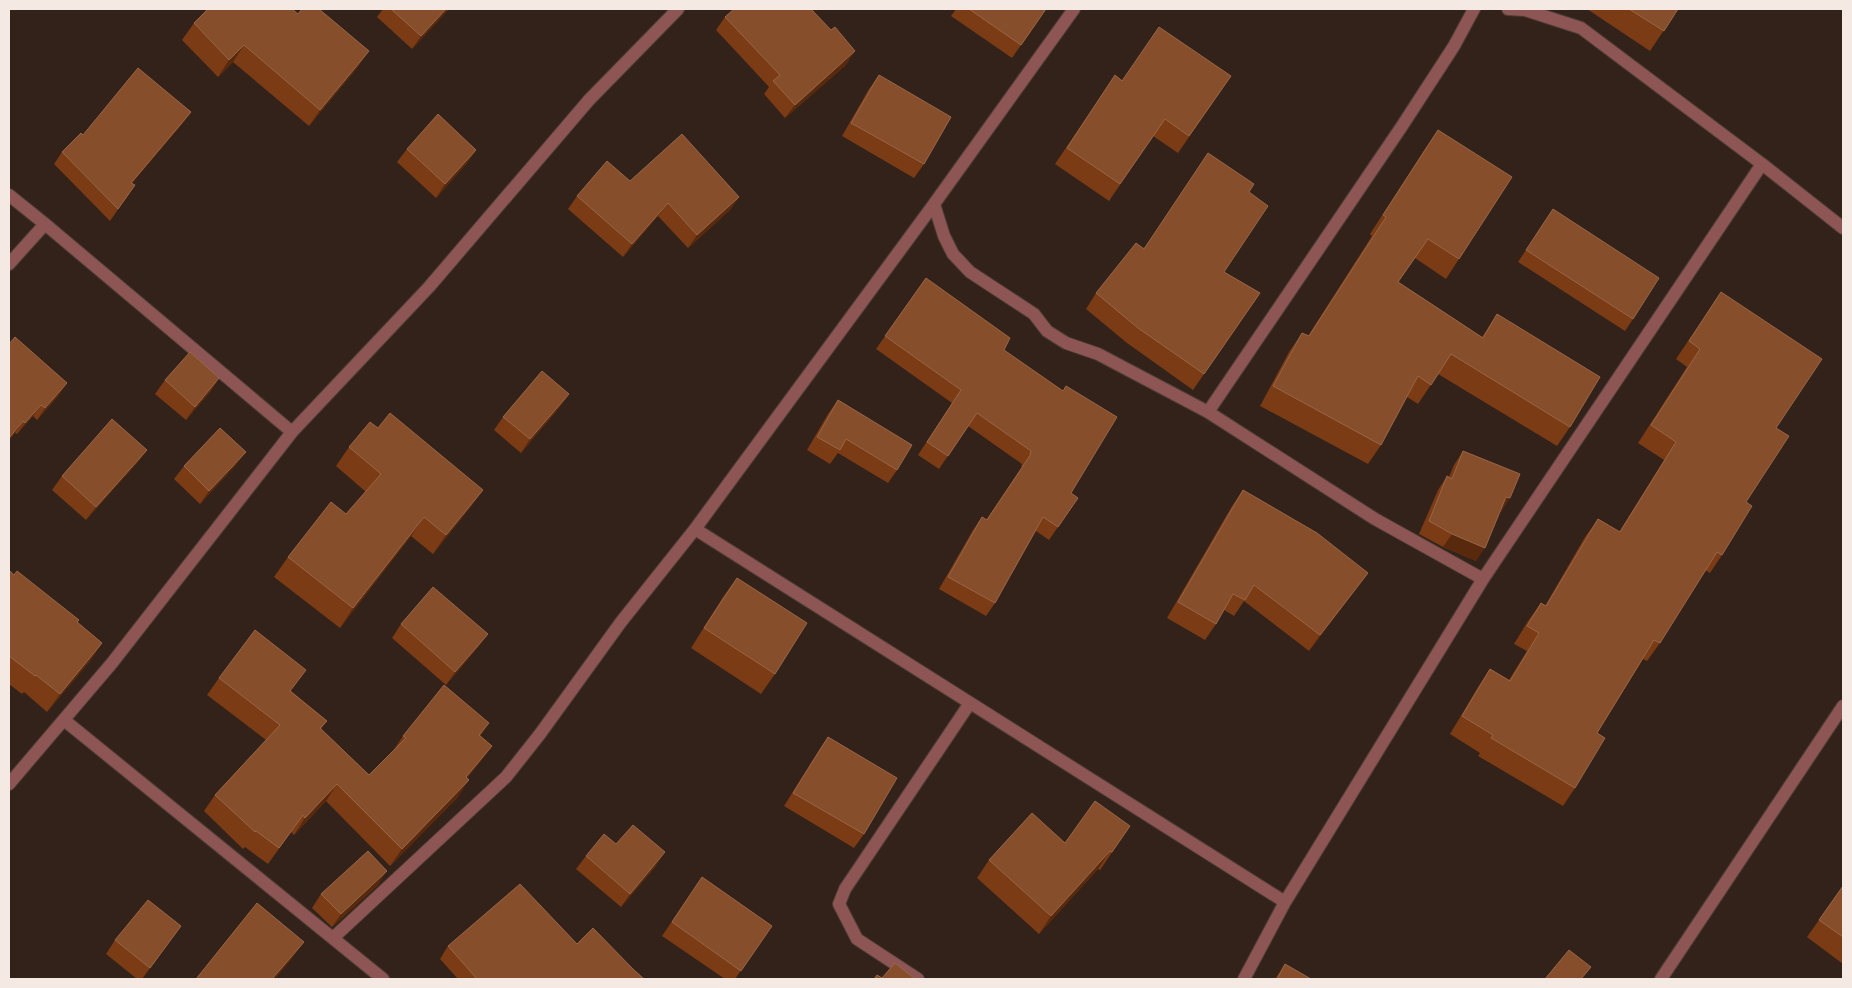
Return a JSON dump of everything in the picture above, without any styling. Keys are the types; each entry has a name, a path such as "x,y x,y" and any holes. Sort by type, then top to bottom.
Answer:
{"street":[{"path":"9,784 112,663 292,432 429,287 589,100 678,9"},
{"path":"333,938 506,777 540,734 621,622 695,529 934,204 1074,9"},
{"path":"1208,412 1402,126 1454,46 1474,9"},
{"path":"1508,9 1525,10 1581,28 1762,164 1843,228"},
{"path":"1244,979 1285,902 1483,578 1762,164"},
{"path":"9,195 292,432"},
{"path":"934,204 944,236 953,254 970,272 1034,314 1047,331 1066,343 1098,354 1208,412 1375,519 1483,578"},
{"path":"9,264 45,224"},
{"path":"695,529 1285,902"},
{"path":"918,979 857,940 839,904 845,890 970,703"},
{"path":"1661,979 1843,708"},
{"path":"64,720 383,979"}],"building":[{"path":"208,9 292,9 298,14 302,9 319,9 369,51 320,110 244,45 229,60 194,23"},
{"path":"391,9 446,9 421,36"},
{"path":"734,9 811,9 831,30 835,27 855,51 795,105 773,81 780,75 725,17"},
{"path":"969,9 1046,9 1021,45"},
{"path":"1629,9 1678,9 1664,31"},
{"path":"1159,27 1231,76 1189,136 1165,119 1120,184 1067,148 1115,75 1122,81"},
{"path":"138,68 191,112 131,183 135,185 118,209 62,152 81,133 83,135"},
{"path":"879,75 951,117 924,164 851,123"},
{"path":"438,114 476,150 445,184 407,149"},
{"path":"1438,130 1512,177 1459,259 1428,239 1398,282 1483,338 1497,314 1600,377 1570,427 1451,354 1431,385 1418,376 1381,445 1273,386 1302,333 1309,336 1386,217 1383,215"},
{"path":"682,134 739,197 697,235 668,203 632,244 577,196 607,161 630,181"},
{"path":"1208,153 1254,184 1249,192 1268,206 1224,272 1260,293 1204,374 1138,328 1096,293 1136,243 1144,249"},
{"path":"1553,209 1659,278 1633,319 1526,250"},
{"path":"926,278 1010,338 1004,350 1063,391 1066,386 1117,417 1071,493 1078,498 1058,527 1043,517 995,603 948,577 982,517 987,520 1031,454 1031,451 977,413 948,456 927,442 961,390 885,336"},
{"path":"1721,292 1822,359 1776,428 1789,436 1746,502 1752,506 1722,555 1717,552 1660,643 1654,640 1597,733 1605,738 1575,788 1491,738 1493,735 1462,716 1490,669 1510,681 1539,633 1527,626 1541,603 1546,606 1598,519 1620,532 1676,442 1651,425 1700,349 1689,341"},
{"path":"15,337 67,383 45,408 41,405 25,423 23,421 9,438 9,344"},
{"path":"190,352 219,378 195,407 165,380"},
{"path":"542,371 569,394 530,439 503,417"},
{"path":"838,400 912,445 897,470 846,439 840,450 817,437"},
{"path":"390,413 483,490 446,535 424,517 353,608 288,557 331,502 346,514 381,474 349,447 370,422 378,428"},
{"path":"112,419 147,450 96,507 62,476"},
{"path":"220,428 246,452 209,491 184,466"},
{"path":"1463,451 1520,474 1510,498 1506,497 1485,548 1452,534 1429,521 1447,476 1452,479"},
{"path":"1243,490 1317,533 1368,573 1320,635 1254,585 1245,600 1233,594 1216,624 1178,602"},
{"path":"9,570 14,575 17,571 79,620 77,622 102,643 60,694 9,656"},
{"path":"737,578 807,623 775,674 704,628"},
{"path":"433,587 488,634 455,672 401,624"},
{"path":"255,630 306,670 290,691 327,721 320,728 369,775 406,738 403,736 444,685 489,723 479,735 492,746 466,777 469,780 402,849 337,784 305,818 303,815 279,848 255,832 215,795 280,725 219,678"},
{"path":"828,737 897,778 864,834 793,793"},
{"path":"1095,801 1130,826 1112,852 1110,851 1051,916 989,860 1032,813 1065,843"},
{"path":"633,825 665,852 630,894 586,856 604,834 616,844"},
{"path":"368,851 387,871 341,914 321,894"},
{"path":"702,877 772,926 741,971 672,922"},
{"path":"520,884 577,944 593,928 644,979 477,979 448,946"},
{"path":"1843,886 1843,937 1819,920"},
{"path":"148,900 181,926 150,968 115,940"},
{"path":"257,903 304,942 272,979 196,979"},
{"path":"1569,950 1591,967 1581,979 1545,979"},
{"path":"895,963 915,979 874,979 877,975 882,978"},
{"path":"1285,964 1311,979 1277,979"}]}
